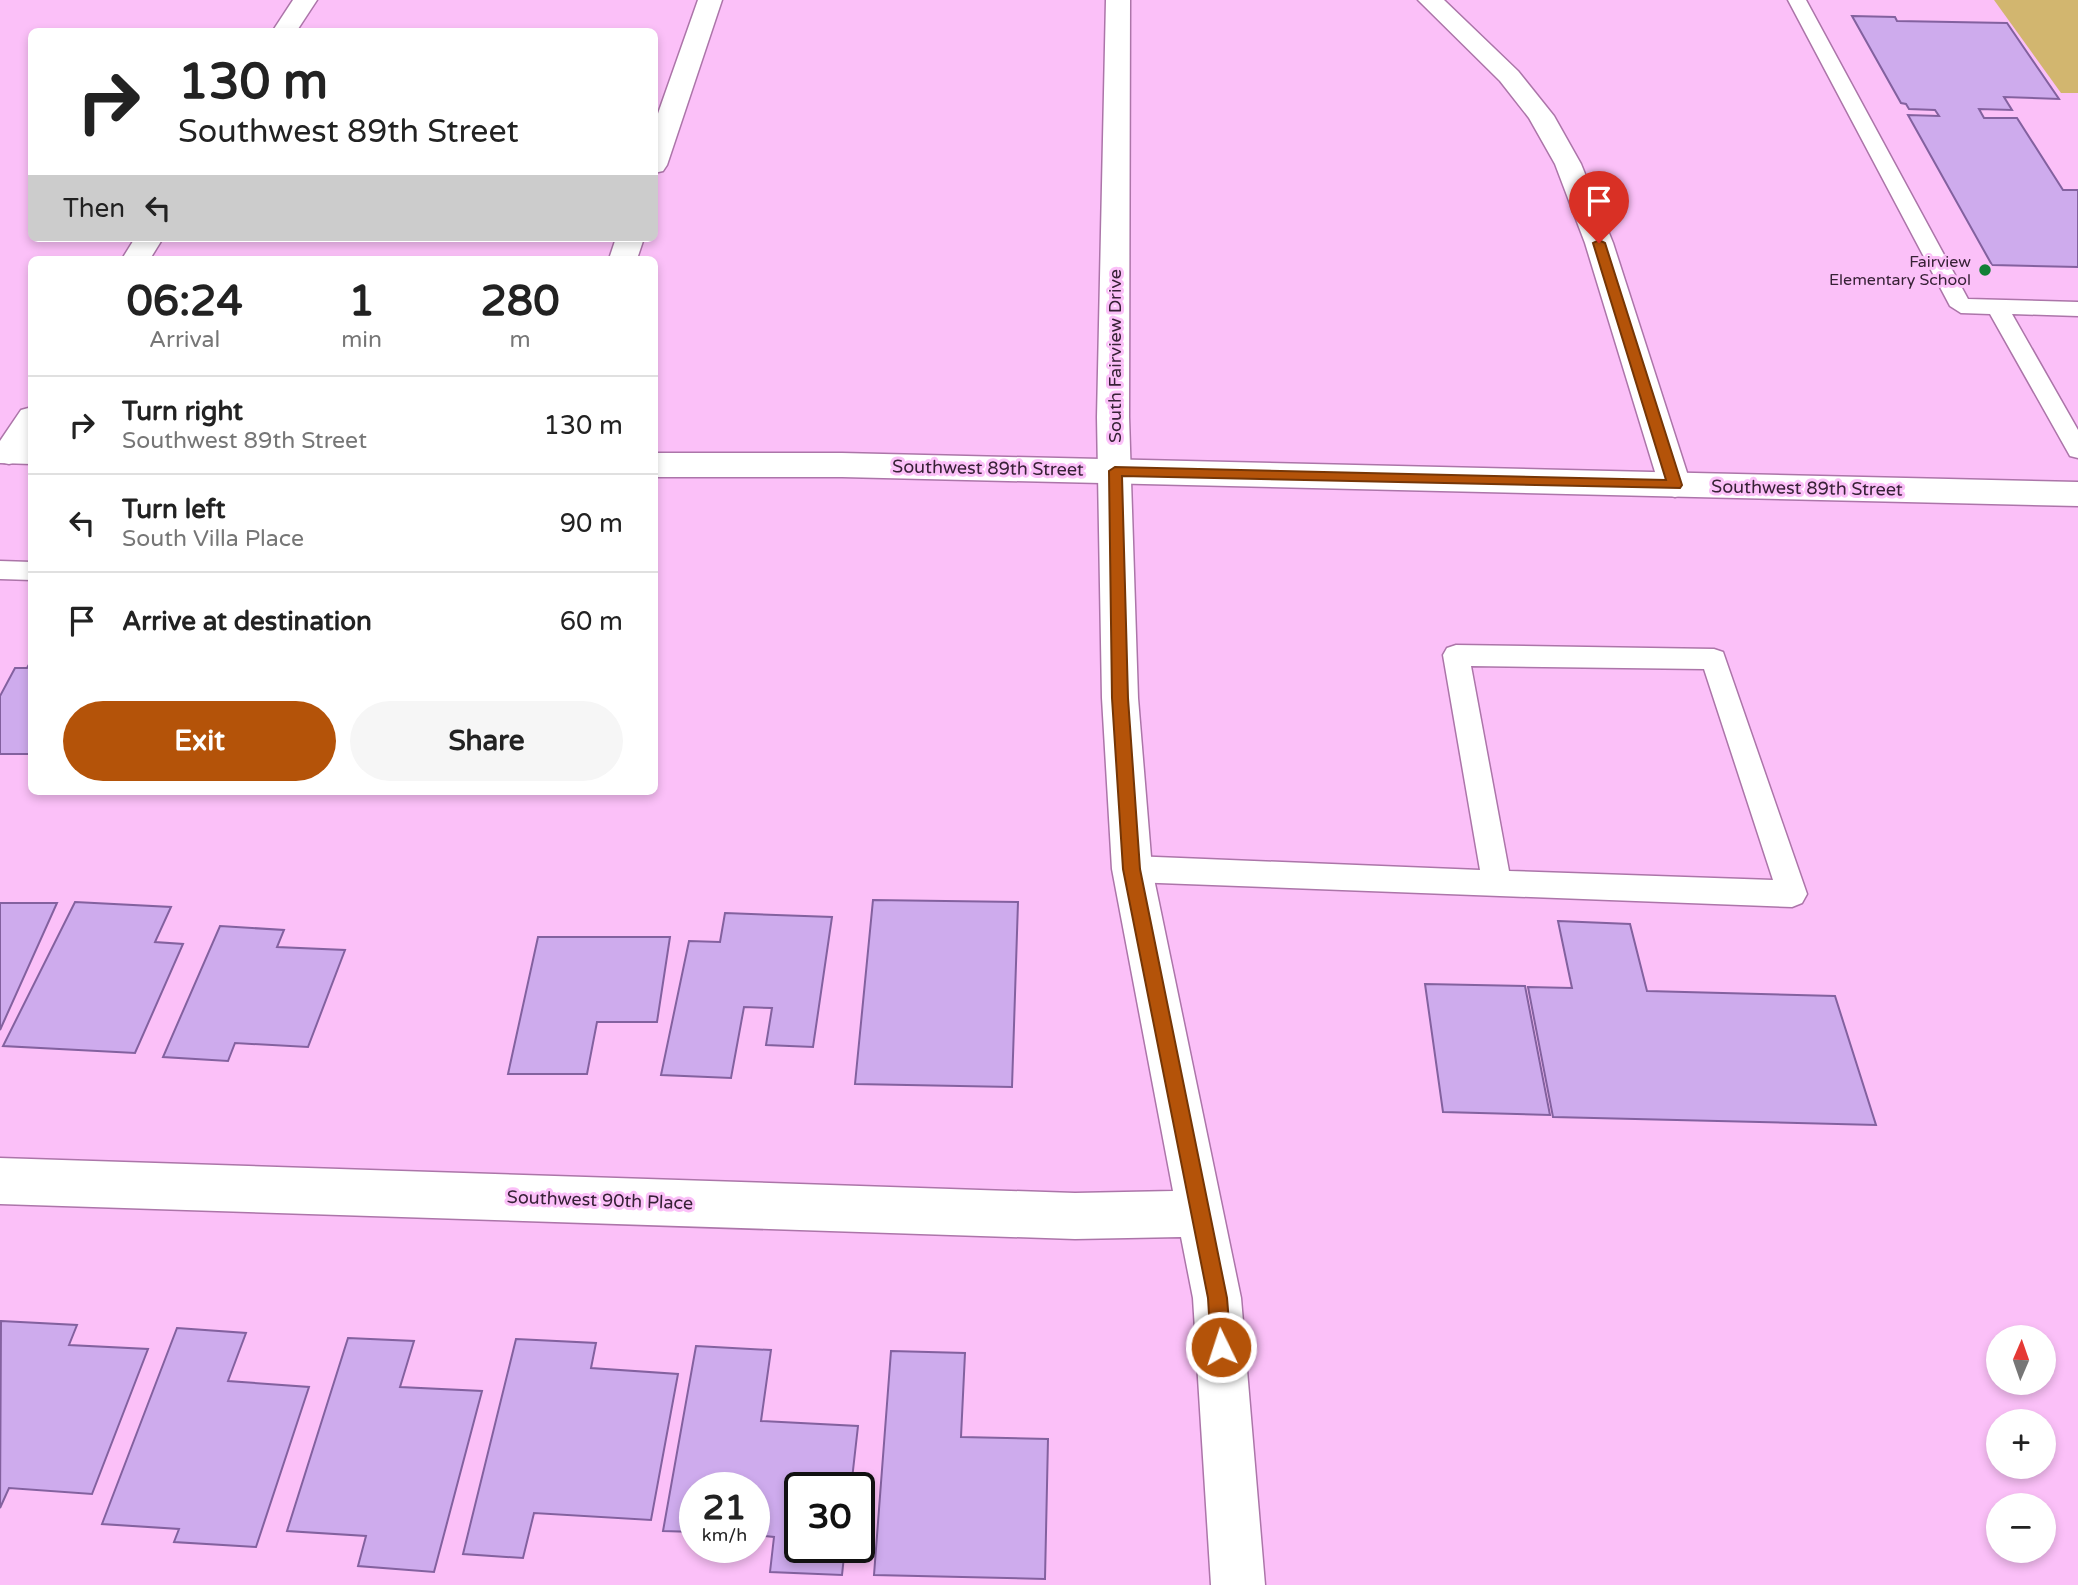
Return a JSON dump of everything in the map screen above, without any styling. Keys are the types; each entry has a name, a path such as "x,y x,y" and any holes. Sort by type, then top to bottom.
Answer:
{"street":[{"path":"287,28 305,0"},
{"path":"658,153 710,0"},
{"name":"South Fairview Drive","path":"1118,0 1115,471 1120,698 1132,869 1217,1298 1238,1585"},
{"path":"1430,0 1509,76 1541,116 1568,164 1599,243 1675,485"},
{"path":"13,453 28,425"},
{"name":"Southwest 89th Street","path":"658,466 842,465 2078,494"},
{"name":"Southwest 90th Place","path":"0,1181 1075,1216 1200,1213"}],"lane":[{"path":"1797,0 1961,306 2078,309"},
{"path":"1997,307 2078,450"},
{"path":"0,570 28,571"},
{"path":"1132,869 1497,883 1792,894 1714,659 1456,655 1497,883"}],"shaded area":[{"path":"1994,0 2078,0 2078,93 2061,93"}],"building":[{"path":"1852,16 1895,17 1897,21 2007,23 2059,99 2004,97 2012,110 1979,109 1984,118 2017,118 2063,190 2078,190 2078,267 1992,265 1908,115 1939,116 1935,110 1909,109 1906,104 1901,103"},
{"path":"15,668 27,668 28,754 0,754 0,696"},
{"path":"873,900 1018,902 1012,1087 855,1084"},
{"path":"75,902 171,907 155,942 183,944 135,1053 3,1046"},
{"path":"0,903 57,903 0,1030"},
{"path":"725,913 832,917 813,1047 766,1045 772,1008 744,1007 731,1078 661,1075 689,941 720,942"},
{"path":"1558,921 1630,924 1647,991 1835,996 1876,1125 1553,1117 1528,987 1572,988"},
{"path":"220,926 284,930 277,947 345,950 308,1047 235,1043 228,1061 163,1057"},
{"path":"538,937 670,937 657,1022 597,1022 587,1074 508,1074"},
{"path":"1425,984 1525,986 1550,1115 1443,1112"},
{"path":"1,1321 77,1325 69,1345 148,1349 92,1494 9,1488 0,1508"},
{"path":"177,1328 246,1333 228,1381 309,1387 256,1547 174,1542 179,1529 102,1524"},
{"path":"348,1338 414,1341 400,1387 482,1391 434,1572 358,1566 366,1536 287,1531"},
{"path":"516,1339 596,1343 591,1368 678,1374 651,1520 534,1513 523,1558 463,1554"},
{"path":"696,1346 771,1350 761,1421 858,1426 853,1472 784,1472 784,1563 843,1563 842,1575 770,1572 774,1537 770,1537 770,1472 679,1472 679,1532 663,1531"},
{"path":"891,1351 965,1353 961,1437 1048,1439 1045,1579 874,1575"}],"place":[{"name":"Fairview Elementary School","path":"1985,270"}],"route":[{"path":"1221,1347 1217,1298 1132,869 1120,698 1115,471 1675,485 1599,243"}]}
